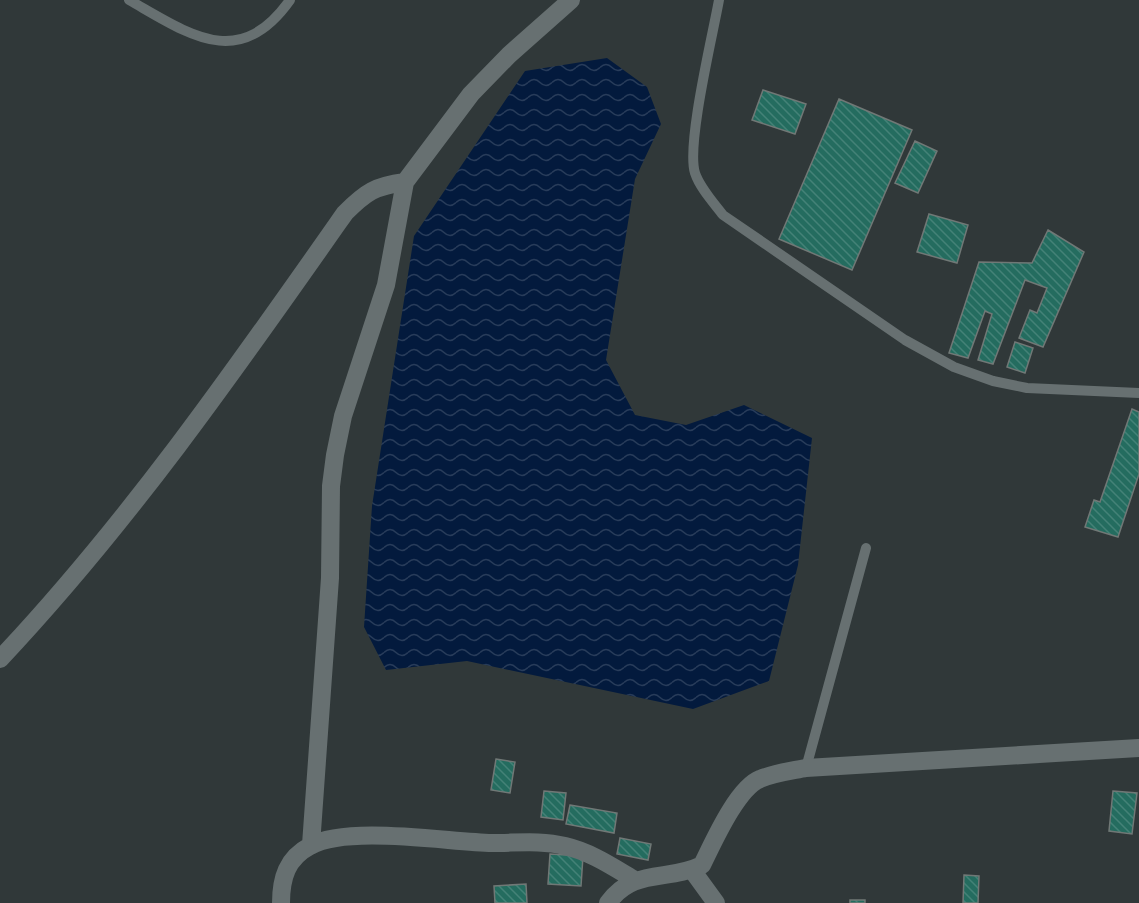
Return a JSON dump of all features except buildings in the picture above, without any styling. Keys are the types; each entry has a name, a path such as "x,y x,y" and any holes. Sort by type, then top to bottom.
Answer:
{"street":[{"path":"311,845 330,578 331,486 335,455 343,416 386,285 405,182 471,94 570,0"},
{"path":"0,659 57,597 139,495 237,366 345,213 360,198 378,186 405,182"},
{"path":"608,903 615,893 635,880 649,875 692,870 702,865 723,823 752,783 760,778 806,768 1139,748"},
{"path":"281,903 284,873 293,857 311,845 329,839 355,836 493,843 542,841 568,846 597,858 635,880"},
{"path":"692,870 716,903"}],"lane":[{"path":"129,0 196,37 230,42 247,38 262,30 280,14 290,0"},
{"path":"719,0 693,143 695,172 707,194 723,214 905,339 954,367 993,381 1027,388 1139,393"},
{"path":"806,768 866,548"}],"water":[{"path":"607,58 647,87 661,124 635,179 606,360 635,415 686,425 744,405 812,438 798,565 769,681 693,709 467,661 386,670 364,627 372,506 414,236 525,71"}]}
